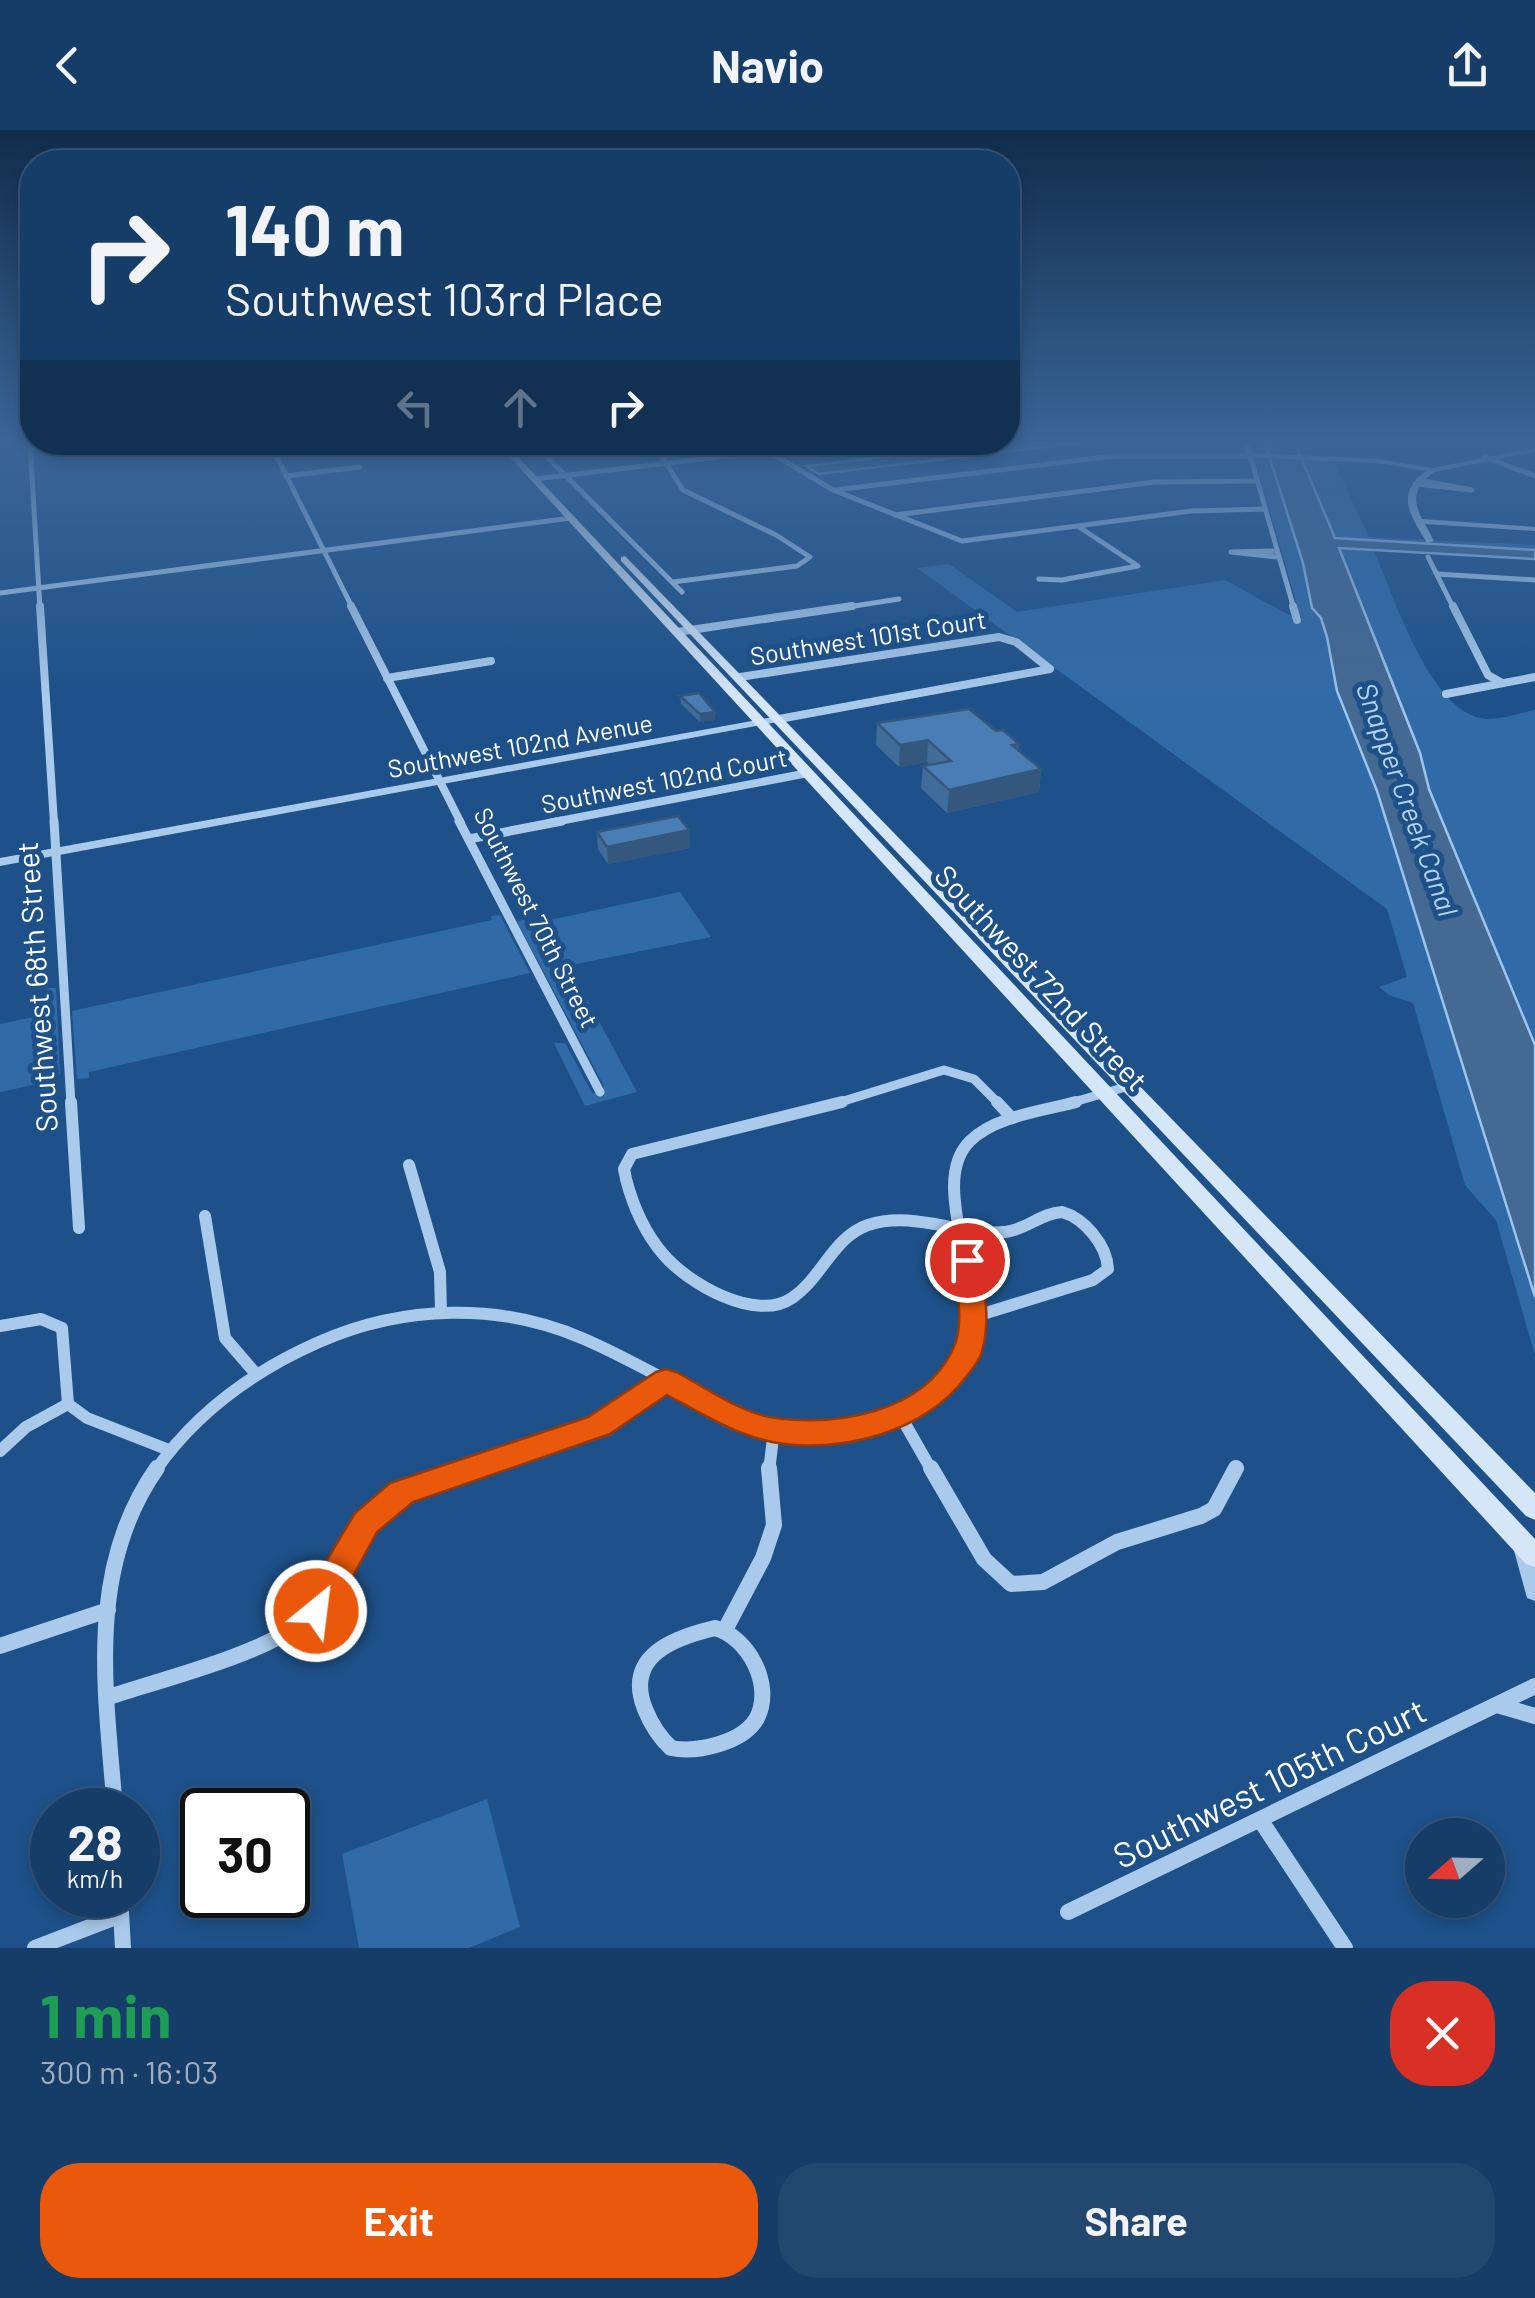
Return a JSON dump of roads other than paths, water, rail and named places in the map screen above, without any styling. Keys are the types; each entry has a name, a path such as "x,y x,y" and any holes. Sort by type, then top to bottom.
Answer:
{"main road":[{"name":"Southwest 72nd Street","path":"580,528 1529,1549"},
{"name":"Southwest 72nd Street","path":"596,528 1535,1509"},
{"path":"608,558 621,556"},
{"path":"635,587 651,585"},
{"path":"886,857 926,872"},
{"path":"1005,984 1028,978"},
{"path":"1274,1275 1303,1266"},
{"path":"1415,1426 1445,1414"}],"street":[{"name":"Southwest 68th Street","path":"36,528 78,1228"},
{"name":"Southwest 70th Street","path":"313,528 600,1092"},
{"path":"0,593 498,528"},
{"path":"618,528 682,592"},
{"path":"672,582 808,562 810,557 759,528"},
{"path":"926,528 962,541 1064,528"},
{"path":"1038,580 1062,580 1138,565 1081,528"},
{"path":"1270,528 1296,620"},
{"path":"1423,528 1430,540"},
{"path":"1277,554 1231,552 1277,554"},
{"path":"1428,557 1488,675 1502,683"},
{"path":"1436,574 1535,580"},
{"path":"677,632 899,599"},
{"name":"Southwest 102nd Avenue","path":"0,862 1049,672 1040,659 1003,637"},
{"name":"Southwest 101st Court","path":"740,677 1003,637"},
{"path":"387,678 491,661"},
{"path":"1446,694 1535,677"},
{"name":"Southwest 102nd Court","path":"468,838 808,772"},
{"path":"974,1318 1093,1280 1108,1269 1108,1261 1079,1220 1062,1212 1042,1216 1019,1230 961,1232 926,1222 863,1227 848,1236 795,1296 763,1307 738,1301 672,1264 652,1237 624,1169 632,1154 648,1148 809,1112 944,1070 958,1070 974,1079 1012,1118"},
{"path":"114,1788 108,1697 108,1610 114,1560 124,1526 169,1450 213,1405 256,1374 327,1336 384,1321 441,1314 507,1316 550,1326 600,1346 734,1418 774,1430 845,1430 900,1416 939,1391 967,1354 974,1318 952,1176 960,1152 972,1138 1012,1118 1130,1086"},
{"path":"408,1165 440,1272 441,1314"},
{"path":"205,1216 225,1338 256,1374"},
{"path":"0,1326 39,1319 56,1322 66,1337 68,1404"},
{"path":"108,1697 245,1650 306,1620 324,1600 366,1522 402,1492 599,1426 666,1380"},
{"path":"68,1404 87,1418 169,1450"},
{"path":"0,1451 26,1427 68,1404"},
{"path":"900,1416 984,1559 1002,1579 1021,1585 1043,1582 1131,1536 1214,1509 1237,1466"},
{"path":"726,1628 763,1558 774,1524 768,1475 774,1430"},
{"path":"1529,1549 1535,1591"},
{"path":"0,1646 108,1610"},
{"path":"726,1628 746,1647 762,1690 762,1706 756,1721 732,1737 702,1749 671,1748 648,1719 638,1682 640,1668 658,1647 704,1630 726,1628"},
{"name":"Southwest 105th Court","path":"1068,1912 1535,1686"},
{"path":"1496,1705 1535,1716"},
{"path":"1261,1820 1345,1948"},
{"path":"36,1948 112,1918"},
{"path":"120,1918 123,1948"}],"water":[{"name":"Snapper Creek Canal","path":"1292,528 1331,528 1335,538 1535,550 1535,559 1339,548 1420,753 1429,789 1535,1045 1535,1297 1377,791 1337,691 1327,637 1321,618 1312,608"}]}
